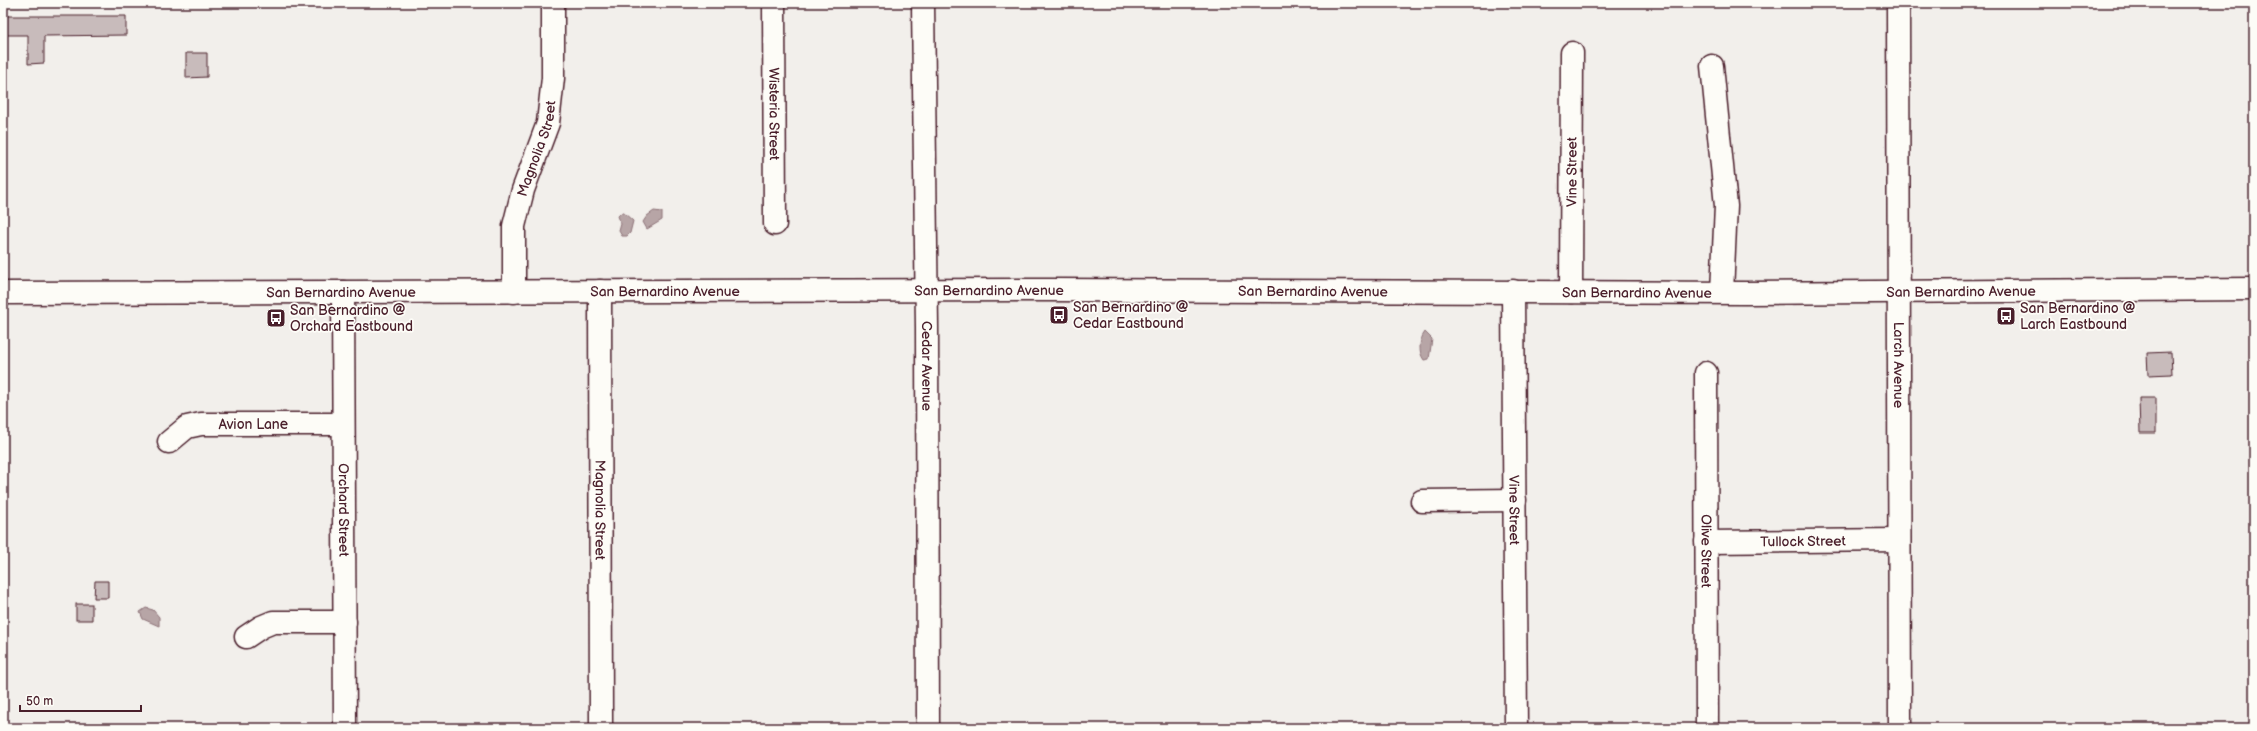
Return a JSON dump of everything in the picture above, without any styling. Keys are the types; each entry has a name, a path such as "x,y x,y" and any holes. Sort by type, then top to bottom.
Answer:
{"street":[{"name":"Magnolia Street","path":"514,292 514,226 522,190 548,123 553,78 553,3"},
{"name":"Wisteria Street","path":"774,3 775,224"},
{"name":"Cedar Avenue","path":"923,3 927,290 928,728"},
{"name":"Larch Avenue","path":"1898,3 1900,728"},
{"name":"Vine Street","path":"1571,292 1572,53"},
{"path":"1712,66 1726,206 1722,292"},
{"name":"San Bernardino Avenue","path":"3,293 927,290 1722,292 2254,289"},
{"name":"Orchard Street","path":"343,292 345,728"},
{"name":"Magnolia Street","path":"600,292 601,728"},
{"name":"Vine Street","path":"1513,292 1516,728"},
{"name":"Olive Street","path":"1706,373 1707,728"},
{"name":"Avion Lane","path":"169,442 187,427 201,424 343,424"},
{"path":"1422,501 1515,500"},
{"name":"Tullock Street","path":"1706,542 1899,540"},
{"path":"246,637 273,622 345,622"}],"shaded area":[{"path":"654,211 662,212 662,220 647,229 643,222 647,216"},
{"path":"621,213 624,213 633,221 630,233 627,236 622,236 619,231 621,224 618,216"},
{"path":"1425,332 1432,339 1429,359 1424,360 1420,346 1421,339"},
{"path":"146,608 153,610 159,617 159,626 143,619 140,612"}],"building":[{"path":"3,16 126,16 126,35 44,36 44,63 28,64 28,35 3,35"},
{"path":"186,53 207,53 207,77 186,78"},
{"path":"2171,352 2172,374 2148,375 2147,353"},
{"path":"2139,398 2156,398 2156,433 2140,433"},
{"path":"95,581 108,581 108,598 94,598"},
{"path":"76,604 92,604 92,620 76,620"}],"place":[{"name":"San Bernardino @ Cedar Eastbound","path":"1059,315"},
{"name":"San Bernardino @ Larch Eastbound","path":"2006,316"},
{"name":"San Bernardino @ Orchard Eastbound","path":"276,318"}]}
